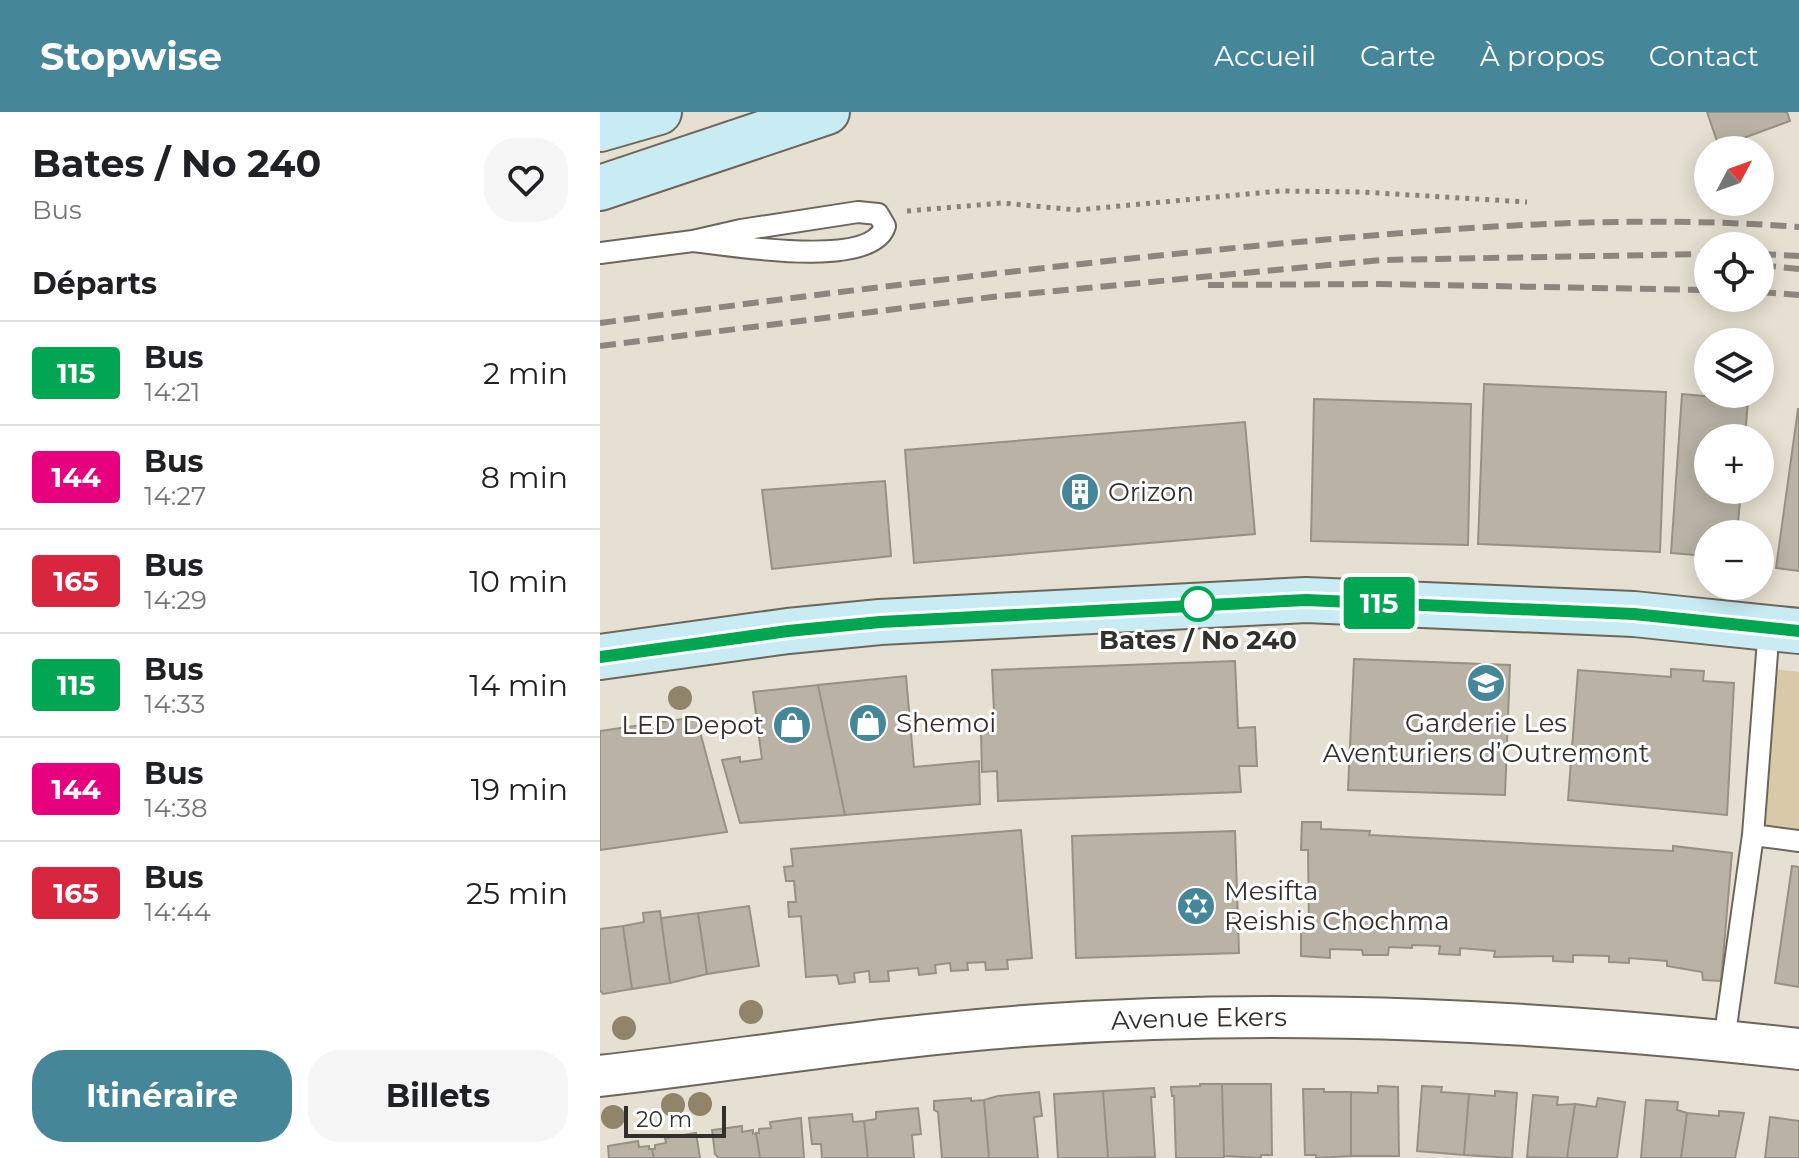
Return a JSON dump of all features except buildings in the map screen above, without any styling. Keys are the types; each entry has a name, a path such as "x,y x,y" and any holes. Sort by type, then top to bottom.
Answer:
{"street":[{"path":"600,129 659,112"},
{"path":"600,188 827,112"},
{"path":"600,657 788,631 880,622 1306,600 1634,614 1784,629"},
{"name":"Avenue Ekers","path":"600,1076 956,1031 1220,1018 1479,1023 1598,1029 1799,1049"}],"lane":[{"path":"600,253 693,241 847,213 870,211 878,214 885,226 874,242 850,249 785,250 693,241"},
{"path":"1724,1041 1784,629"},
{"path":"1753,835 1799,841"}],"path":[{"path":"878,214 1002,203 1077,210 1280,191 1361,192 1527,202"}],"shaded area":[{"path":"1765,668 1799,672 1799,841 1753,835"}],"railway":[{"path":"600,323 1009,272 1391,234 1594,222 1799,227"},
{"path":"600,346 992,297 1381,260 1694,254"},
{"path":"1774,255 1799,256"},
{"path":"1774,266 1799,269"},
{"path":"1208,285 1380,284 1694,290"},
{"path":"1774,293 1799,295"}],"bus line":[{"name":"115","path":"600,657 788,631 880,622 1306,600 1634,614 1799,631"}],"place":[{"name":"Orizon","path":"1080,492"},
{"name":"Bates / No 240","path":"1198,604"},
{"name":"Garderie Les Aventuriers d’Outremont","path":"1486,683"},
{"name":"Shemoi","path":"868,723"},
{"name":"LED Depot","path":"792,725"},
{"name":"Mesifta Reishis Chochma","path":"1196,906"}]}
